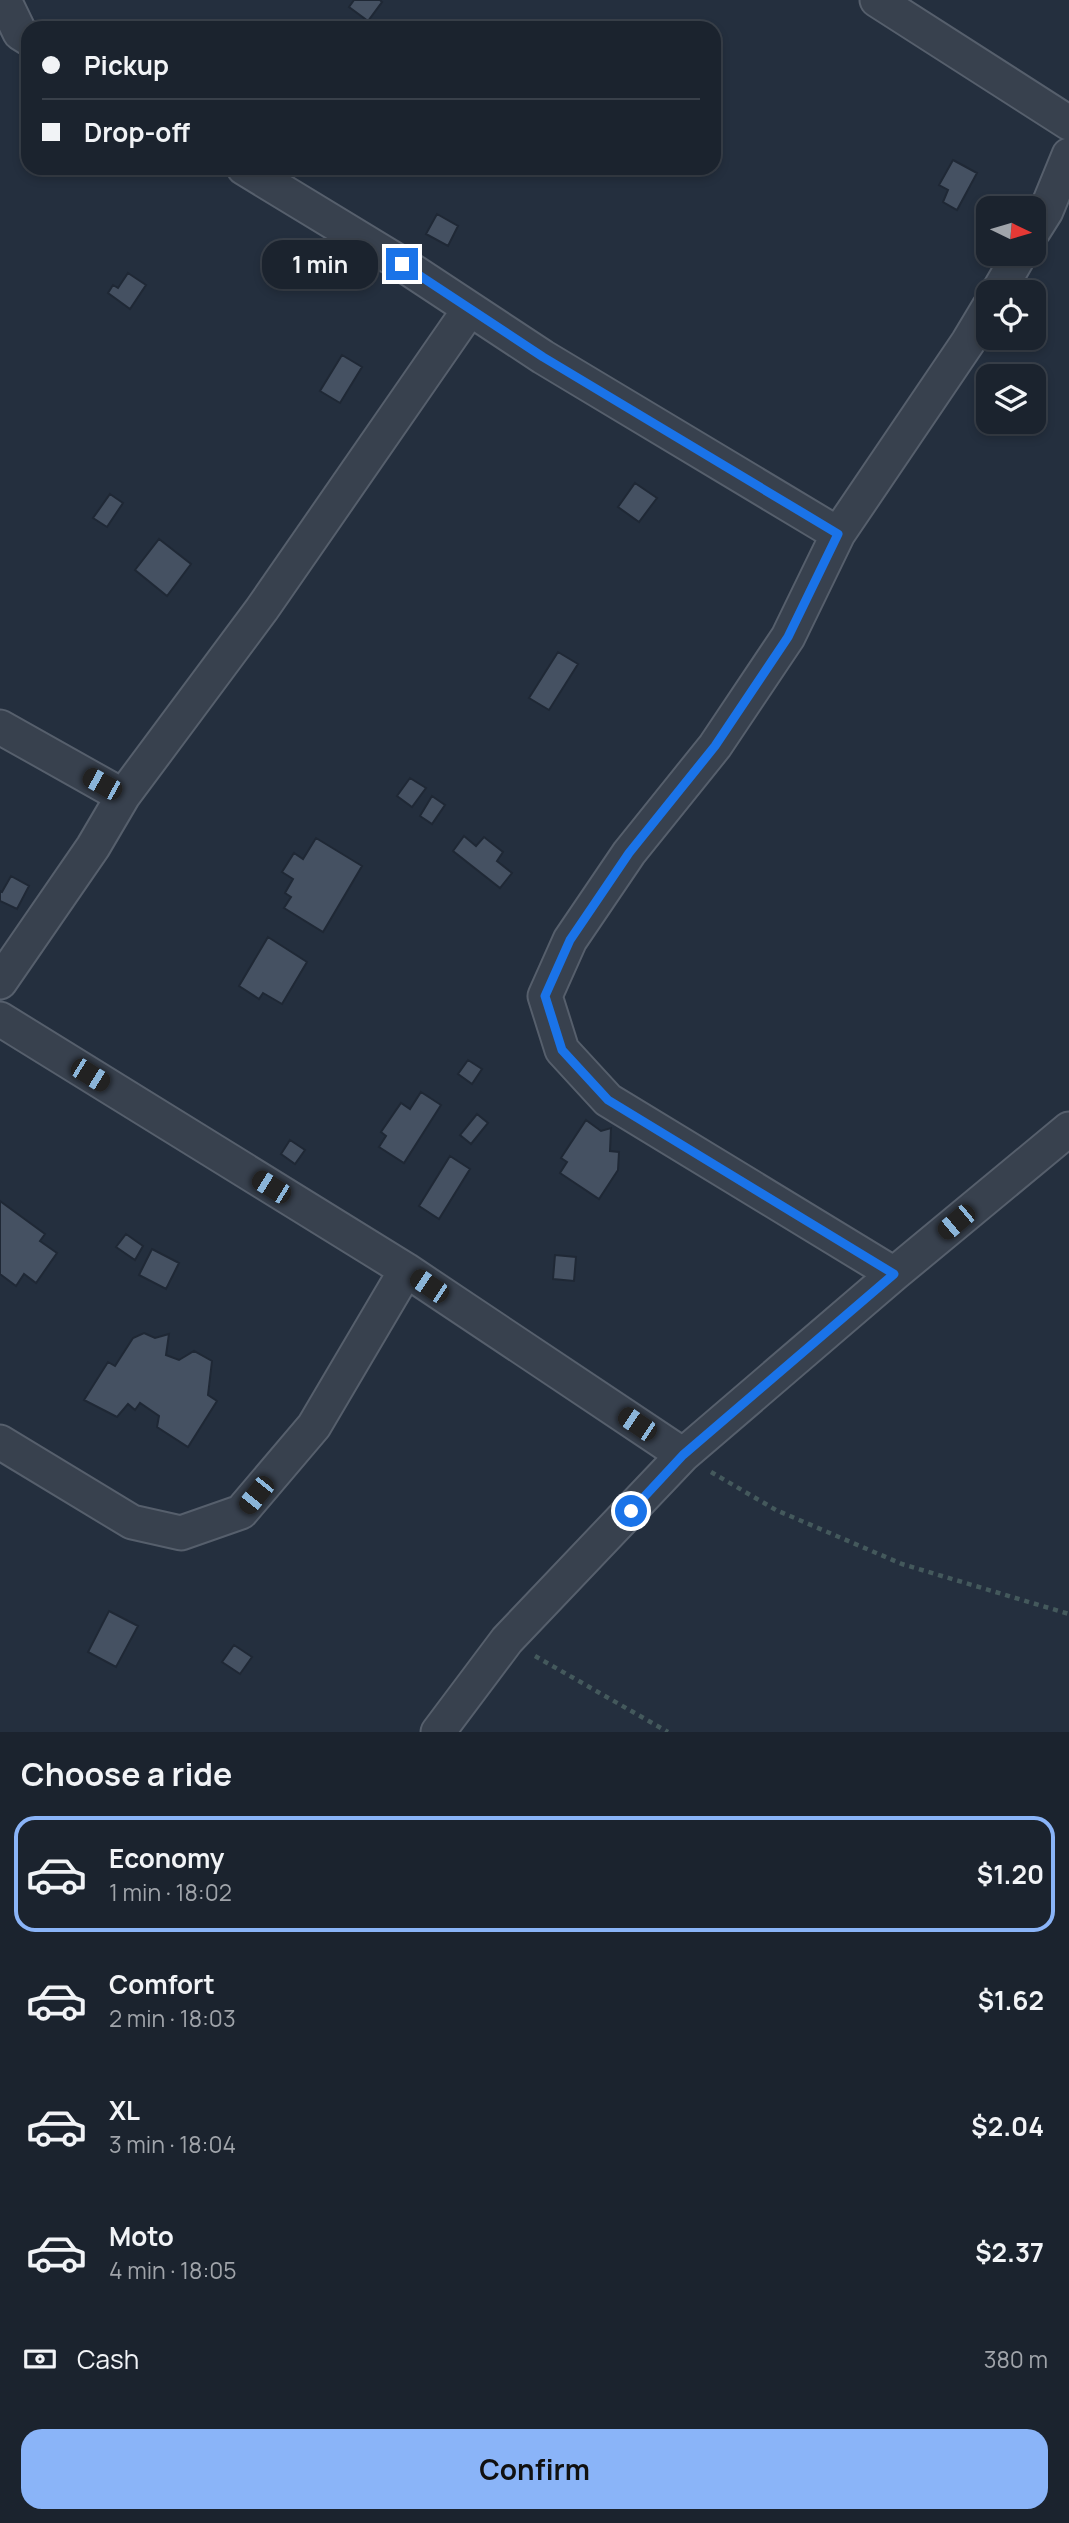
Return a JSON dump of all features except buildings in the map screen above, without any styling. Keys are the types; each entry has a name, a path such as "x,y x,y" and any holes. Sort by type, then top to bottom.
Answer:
{"street":[{"path":"4,0 21,34"},
{"path":"877,0 1069,123"},
{"path":"1046,211 1069,155"},
{"path":"256,175 402,264 469,310 838,534"},
{"path":"0,982 93,846 123,796 262,609 469,310"},
{"path":"894,1274 608,1100 562,1050 545,996 570,940 629,853 715,746 788,637 838,534 976,329"},
{"path":"0,727 123,796"},
{"path":"0,1019 406,1270 683,1455"},
{"path":"438,1732 507,1640 683,1455 894,1274 1069,1129"},
{"path":"0,1442 132,1522 181,1532 242,1513 314,1426 406,1270"}],"path":[{"path":"683,1455 776,1510 902,1564 1069,1614"},
{"path":"507,1640 668,1732"}],"route":[{"path":"402,264 543,357 838,534 788,637 715,746 629,853 570,940 545,996 562,1050 608,1100 894,1274 683,1455 631,1511"}]}
